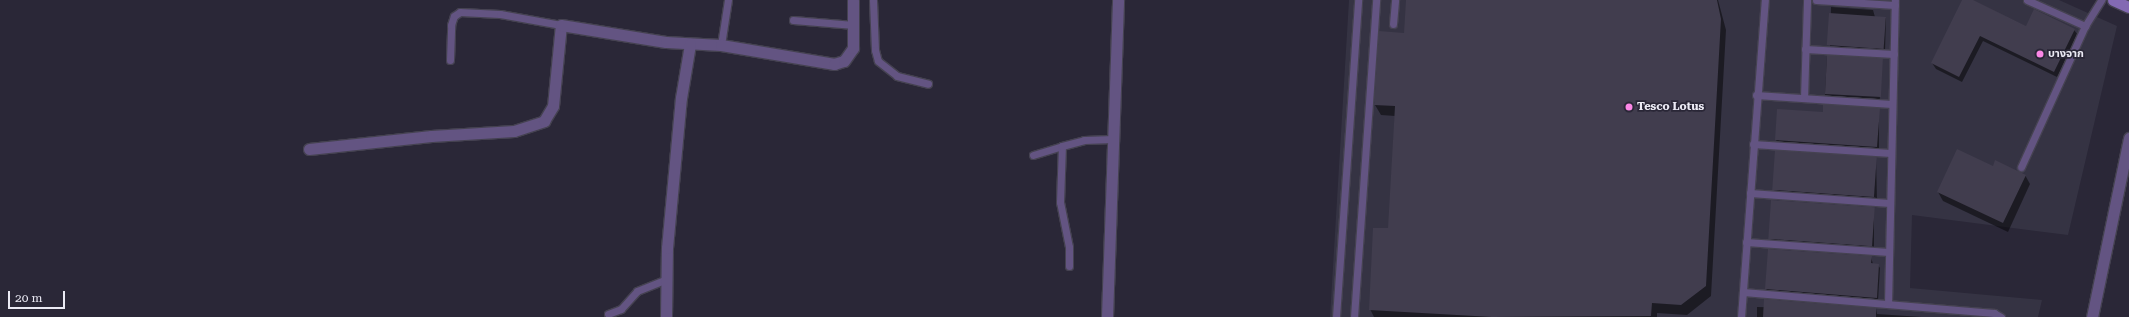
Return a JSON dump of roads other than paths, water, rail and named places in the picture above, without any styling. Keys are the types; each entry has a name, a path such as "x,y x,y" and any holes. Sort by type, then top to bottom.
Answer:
{"main road":[{"path":"2113,0 2129,8"}],"street":[{"path":"309,149 431,136 514,131 544,121 553,106 561,25 690,44 721,45 834,64 844,61 850,54 854,25 853,0"},
{"path":"1107,317 1118,0"},
{"path":"666,317 666,279 681,98 690,44"},
{"path":"2092,317 2129,138"}],"lane":[{"path":"721,45 728,0"},
{"path":"872,0 875,50 878,61 897,76 928,84"},
{"path":"1336,317 1358,0"},
{"path":"1354,317 1376,0"},
{"path":"1393,24 1395,0"},
{"path":"1741,317 1756,95 1765,0"},
{"path":"1804,98 1807,0"},
{"path":"1816,0 1895,2 1888,304"},
{"path":"2027,0 2085,26"},
{"path":"2021,167 2085,26 2101,0"},
{"path":"450,60 451,25 454,16 460,12 500,14 561,25"},
{"path":"793,20 854,25"},
{"path":"1805,49 1894,54"},
{"path":"1756,95 1892,104"},
{"path":"1033,155 1084,140 1114,139"},
{"path":"1753,144 1891,152"},
{"path":"1062,146 1060,196 1069,247 1069,266"},
{"path":"1750,193 1890,203"},
{"path":"1746,242 1889,252"},
{"path":"608,314 621,309 637,291 666,279"},
{"path":"1743,292 1994,313 2001,317"}],"place":[{"name":"บางจาก","path":"2040,54"},
{"name":"Tesco Lotus","path":"1629,107"}]}
